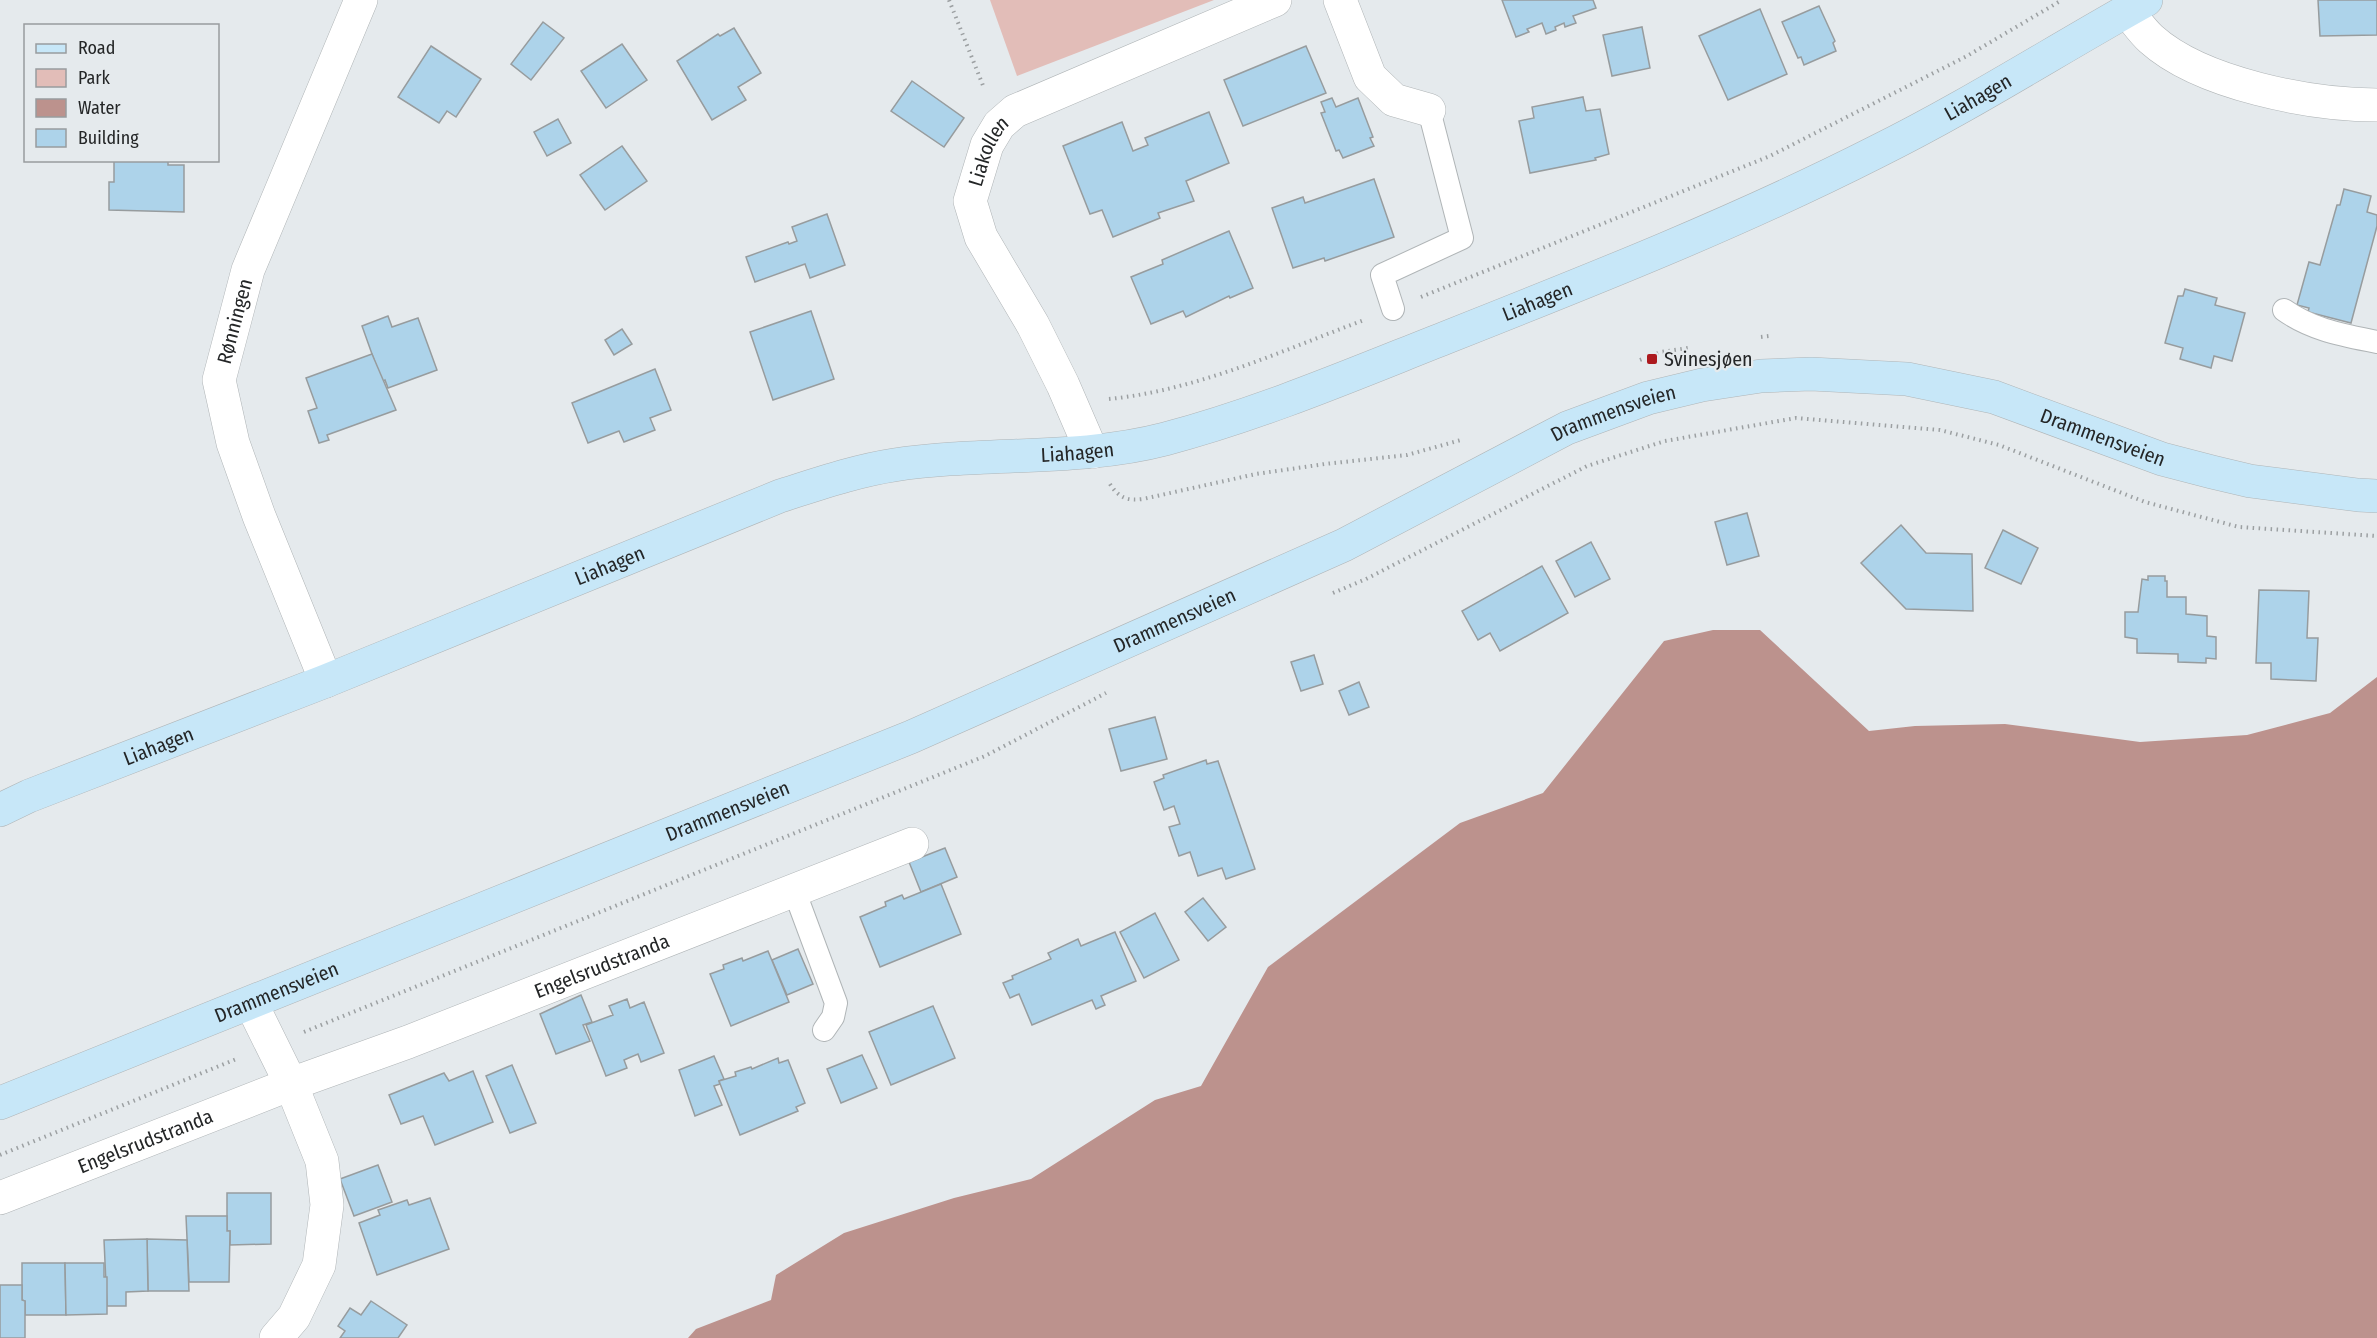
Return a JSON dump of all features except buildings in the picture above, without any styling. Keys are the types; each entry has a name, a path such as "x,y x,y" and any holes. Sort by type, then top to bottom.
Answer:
{"main road":[{"name":"Liahagen","path":"0,810 29,796 326,681 770,500 839,476 895,465 1092,452 1163,439 1287,401 1618,270 1779,199 1975,100 2137,5"},
{"name":"Drammensveien","path":"0,1103 911,737 1344,545 1567,428 1606,412 1670,393 1702,385 1771,376 1812,374 1907,379 1994,398 2162,459 2231,477 2261,483 2377,496"}],"street":[{"name":"Rønningen","path":"326,681 259,516 233,443 219,380 248,270 361,0"},
{"name":"Liakollen","path":"1092,452 1033,325 981,237 970,201 987,145 999,125 1015,111 1275,0"},
{"path":"1340,0 1370,78 1394,100 1429,110"},
{"name":"Liahagen","path":"2137,5 2150,39 2205,72 2238,84 2299,98 2377,105"},
{"name":"Engelsrudstranda","path":"0,1198 291,1084 408,1042 912,844"},
{"path":"251,1003 270,1046 291,1084 322,1161 327,1205 319,1265 294,1317 276,1338"}],"lane":[{"path":"1393,309 1382,275 1462,238 1429,110"},
{"path":"2284,310 2301,322 2333,333 2377,342"},
{"path":"794,890 836,1003 833,1017 824,1030"}],"path":[{"path":"949,0 999,125"},
{"path":"1071,403 1144,396 1195,383 1393,309 1770,156 1968,57 2062,0"},
{"path":"1323,597 1366,579 1587,465 1665,441 1796,418 1940,430 1999,444 2145,502 2240,527 2377,537"},
{"path":"1092,452 1116,494 1128,501 1256,474 1407,455 1472,437"},
{"path":"0,1155 985,756 1111,691"}],"green space":[{"path":"990,0 1214,0 1017,76"}],"water":[{"path":"1713,630 1760,630 1869,731 1915,726 2005,724 2140,742 2247,735 2330,713 2377,677 2377,1338 688,1338 696,1329 771,1300 776,1275 844,1233 954,1198 1031,1179 1155,1100 1201,1086 1268,967 1460,823 1543,793 1664,641"}],"place":[{"name":"Svinesjøen","path":"1652,359"}]}
